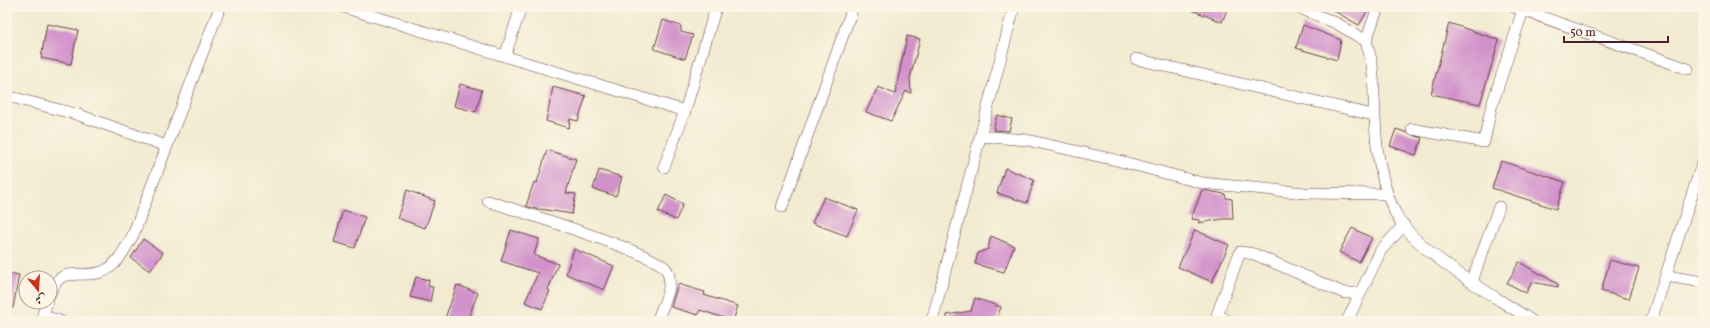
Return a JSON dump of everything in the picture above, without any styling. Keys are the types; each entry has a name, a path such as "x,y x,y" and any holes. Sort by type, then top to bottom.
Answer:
{"street":[{"path":"58,278 60,276 103,272 111,267 133,235 220,7"},
{"path":"343,7 685,111"},
{"path":"505,56 521,7"},
{"path":"664,167 685,111 716,7"},
{"path":"782,207 852,7"},
{"path":"932,321 1014,7"},
{"path":"1297,7 1336,23 1366,41"},
{"path":"1378,7 1366,41 1372,64 1374,115 1381,168 1387,194 1397,217 1419,242 1438,258 1532,321"},
{"path":"1412,129 1484,142 1491,108 1521,8 1688,68"},
{"path":"1136,58 1374,115"},
{"path":"7,96 78,116 166,146"},
{"path":"981,136 1027,140 1120,161 1202,183 1305,193 1387,194"},
{"path":"1651,321 1703,161"},
{"path":"488,201 634,251 659,262 667,269 669,280 668,291 657,321"},
{"path":"1472,281 1499,207"},
{"path":"1347,321 1381,250 1404,225"},
{"path":"1229,321 1216,315 1240,252 1254,254 1344,293 1360,293"},
{"path":"1666,276 1703,282"},
{"path":"42,318 60,321"}],"building":[{"path":"1184,7 1228,7 1222,22"},
{"path":"1327,7 1370,7 1359,25"},
{"path":"663,20 681,26 681,32 693,35 685,59 654,49"},
{"path":"1449,23 1499,40 1480,104 1431,94"},
{"path":"47,24 78,30 71,64 41,58"},
{"path":"1303,25 1341,40 1337,60 1296,48"},
{"path":"907,36 920,39 910,78 911,93 906,91 891,121 866,112 878,87 895,94"},
{"path":"460,84 482,90 476,112 454,106"},
{"path":"553,87 586,96 578,121 570,119 569,128 546,121"},
{"path":"997,115 1012,119 1009,131 993,130"},
{"path":"1396,129 1422,138 1416,155 1390,146"},
{"path":"547,150 576,159 566,193 576,194 572,214 539,210 526,206 534,182 537,183"},
{"path":"1501,161 1565,182 1556,209 1492,188"},
{"path":"1005,168 1034,180 1027,203 997,193"},
{"path":"599,170 622,177 616,196 593,189"},
{"path":"407,190 435,201 425,228 397,218"},
{"path":"1202,190 1225,194 1226,198 1232,199 1233,219 1198,223 1200,220 1191,219"},
{"path":"666,195 683,204 676,220 658,212"},
{"path":"824,197 858,210 847,236 812,223"},
{"path":"343,210 365,217 355,248 334,242"},
{"path":"1352,228 1372,238 1359,262 1339,252"},
{"path":"511,230 539,239 534,255 558,264 548,290 550,291 542,309 525,302 538,273 501,261"},
{"path":"1195,230 1229,245 1212,282 1178,267"},
{"path":"991,236 1014,246 1004,272 975,264 978,253 988,249"},
{"path":"143,239 163,253 150,271 131,258"},
{"path":"574,249 614,266 604,290 566,274"},
{"path":"1610,260 1639,268 1629,299 1601,291"},
{"path":"1519,262 1558,284 1558,287 1532,282 1526,293 1507,283"},
{"path":"7,273 18,275 18,280 13,308 7,308"},
{"path":"416,277 429,280 428,286 433,287 430,302 410,297"},
{"path":"678,284 705,292 704,295 738,306 733,321 700,310 698,315 671,307"},
{"path":"457,285 478,293 467,321 444,321"},
{"path":"975,298 1001,307 996,321 947,321 947,315 971,311"}]}
